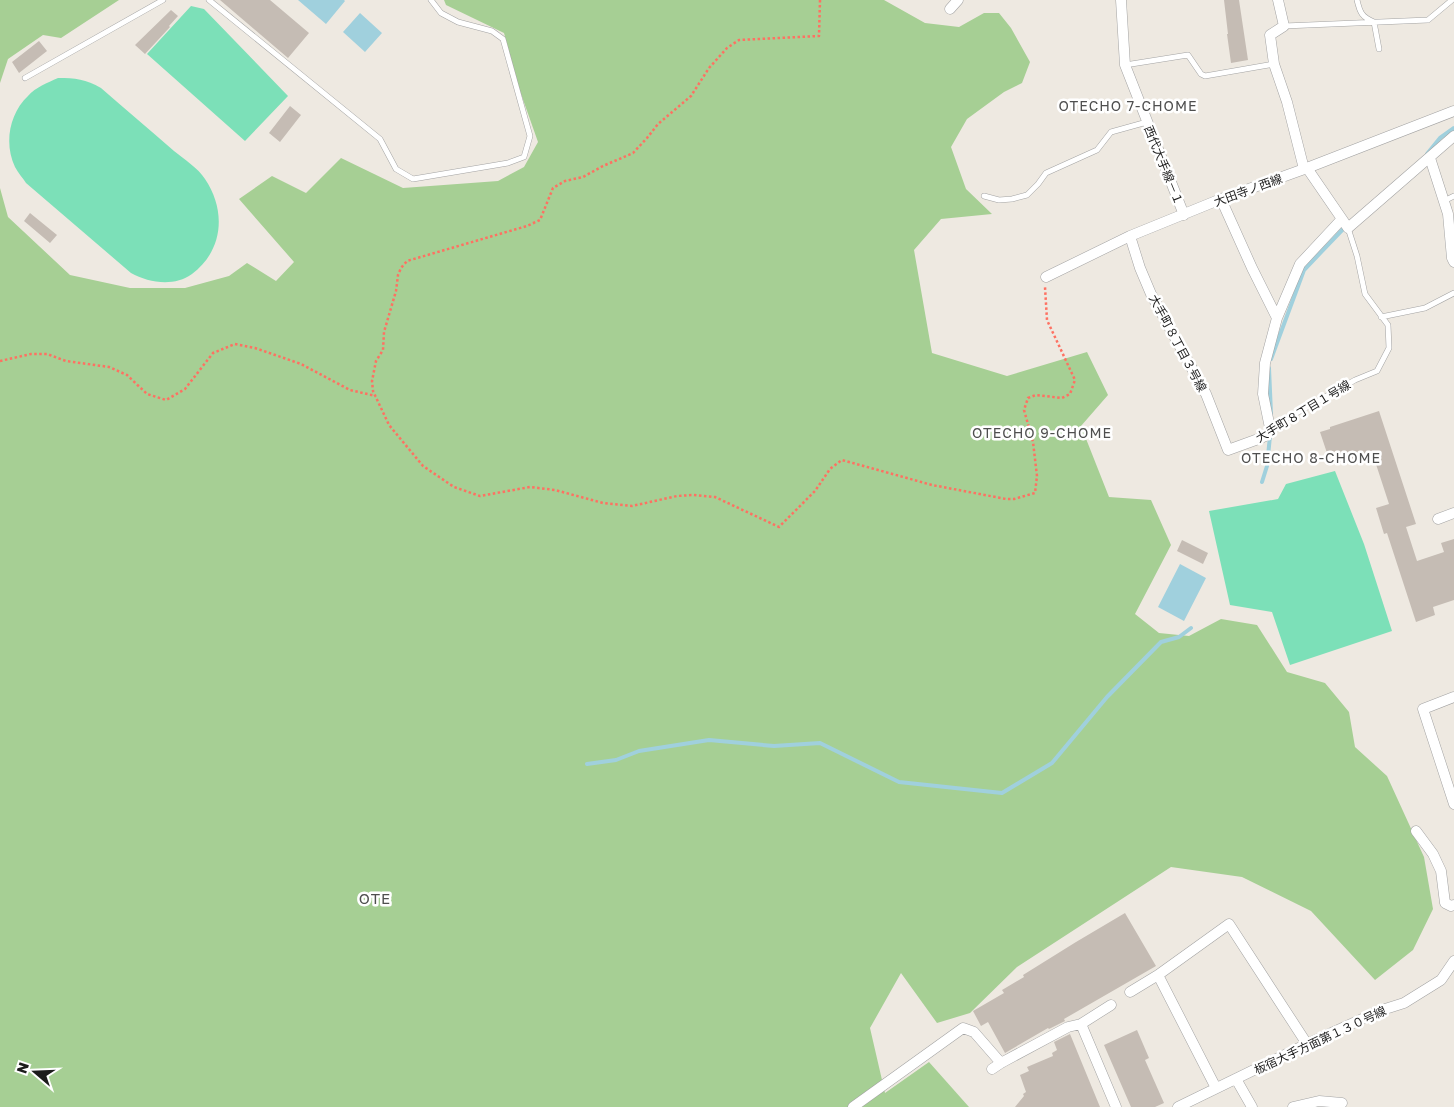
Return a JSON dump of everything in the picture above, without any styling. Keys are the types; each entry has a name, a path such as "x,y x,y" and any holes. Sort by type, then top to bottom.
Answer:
{"street":[{"path":"950,10 958,0"},
{"name":"西代大手線－１","path":"1121,0 1125,65 1184,215"},
{"path":"1278,0 1284,26 1270,35 1274,64 1288,102 1306,169 1345,223"},
{"name":"大田寺ノ西線","path":"1046,277 1130,236 1221,199 1306,169 1454,111"},
{"path":"1274,426 1263,394 1265,363 1277,318 1300,264 1345,223 1395,186 1454,136"},
{"path":"1430,158 1448,214 1454,262"},
{"path":"1221,199 1277,318"},
{"name":"大手町８丁目３号線","path":"1130,236 1151,294 1206,394 1228,450"},
{"name":"大手町８丁目１号線","path":"1228,450 1261,438 1274,426"},
{"path":"1438,519 1454,513"},
{"path":"1453,700 1423,709 1454,804"},
{"path":"1416,831 1433,854 1441,871 1445,903 1451,906 1454,905"},
{"path":"1130,992 1158,975 1229,924 1308,1044"},
{"name":"板宿大手方面第１３０号線","path":"1178,1107 1308,1044 1404,1002 1441,980 1454,961"},
{"path":"1158,975 1216,1088"},
{"path":"853,1107 963,1028 974,1032 996,1066 1068,1026 1081,1024 1111,1005"},
{"path":"1081,1024 1116,1107"},
{"path":"1236,1078 1252,1107"},
{"path":"1293,1107 1318,1101 1327,1105 1342,1103"}],"lane":[{"path":"25,78 163,0"},
{"path":"209,0 380,139 396,169 413,179 508,163 524,157 530,136 503,39 492,31 458,22 441,13 431,0"},
{"path":"1357,0 1359,10 1364,18 1374,22"},
{"path":"1284,26 1428,20 1452,0"},
{"path":"1374,22 1379,49"},
{"path":"1125,65 1188,55 1201,74 1206,76 1274,64"},
{"path":"984,196 999,200 1027,195 1046,173 1097,150 1111,132 1147,122"},
{"path":"1444,201 1454,196"},
{"path":"1345,223 1357,256 1365,294 1381,317 1425,308 1454,292"},
{"name":"大手町８丁目１号線","path":"1274,426 1355,380 1377,371 1389,348 1388,326 1381,317"}],"path":[{"path":"820,0 819,36 740,40 727,48 709,68 691,96 658,124 648,138 633,153 583,177 565,182 553,188 540,220 527,226 407,261 398,275 396,291 384,332 383,350 376,361 372,382 373,391 389,425 423,466 454,487 480,496 530,487 555,490 603,503 632,506 677,496 714,497 779,527 815,491 830,469 842,460 932,485 1014,499 1035,493 1037,476 1033,442 1024,410 1028,398 1036,395 1062,398 1070,394 1075,380 1047,320 1044,292 1046,277"},
{"path":"0,361 31,354 47,354 66,361 110,367 127,375 147,394 166,400 185,389 213,353 235,344 255,348 301,364 350,390 376,396"}],"green space":[{"path":"0,0 119,0 61,38 43,35 8,59 0,83"},
{"path":"444,0 884,0 925,23 959,27 984,13 999,13 1011,28 1030,62 1022,83 1004,92 967,119 951,147 966,189 992,214 941,219 914,250 932,353 1007,376 1087,352 1108,395 1081,426 1109,497 1151,500 1171,545 1135,614 1159,633 1189,636 1221,619 1257,625 1287,672 1325,683 1349,712 1355,747 1387,776 1424,857 1433,909 1413,950 1375,980 1311,911 1242,877 1171,867 1017,967 970,1013 937,1023 901,973 870,1028 885,1093 929,1062 969,1107 0,1107 0,188 8,217 70,275 130,288 185,288 229,276 247,263 276,281 294,262 239,199 272,176 306,193 341,158 403,188 498,181 524,167 538,142 520,91 504,33 446,5"},
{"path":"191,6 204,9 288,96 245,141 147,54"},
{"path":"58,78 80,80 101,88 195,167 205,179 212,191 216,204 219,216 218,229 216,242 210,253 203,264 192,274 177,281 162,282 146,279 131,273 26,183 15,167 9,139 16,111 35,90"},
{"path":"1335,471 1364,544 1392,631 1290,665 1272,612 1230,605 1209,511 1278,499 1286,484"}],"water":[{"path":"298,0 344,0 345,1 326,24"},
{"path":"360,13 382,33 365,52 343,32"},
{"path":"1180,564 1206,578 1184,621 1158,607"}],"building":[{"path":"220,0 270,0 309,33 288,58"},
{"path":"1224,0 1239,0 1248,60 1231,63"},
{"path":"171,10 178,16 145,54 135,45"},
{"path":"39,41 47,51 19,73 12,62"},
{"path":"290,106 301,115 280,142 269,133"},
{"path":"30,213 57,235 50,243 24,221"},
{"path":"1379,411 1416,524 1406,527 1417,561 1444,552 1441,543 1454,539 1454,600 1433,607 1435,615 1416,622 1387,533 1384,534 1376,508 1389,504 1372,452 1335,464 1331,451 1327,453 1320,432"},
{"path":"1182,540 1208,553 1203,564 1177,551"},
{"path":"1125,913 1156,966 1064,1019 1065,1021 1048,1028 1005,1053 988,1022 981,1026 973,1011 1004,993 1002,990 1024,977 1023,975"},
{"path":"1137,1030 1149,1058 1145,1060 1164,1103 1155,1107 1131,1107 1104,1045"},
{"path":"1070,1034 1100,1107 1015,1107 1026,1092 1020,1075 1029,1071 1027,1067 1053,1056 1052,1053 1057,1050 1054,1042"}],"waterway":[{"path":"1427,154 1440,138 1454,128"},
{"path":"1271,359 1304,270 1346,226"},
{"path":"1269,368 1271,414"},
{"path":"1262,482 1267,466 1270,436"},
{"path":"587,764 616,760 639,751 709,740 774,746 820,743 899,782 1002,793 1052,763 1107,697 1161,642 1179,637 1191,628"}],"district":[{"name":"OTECHO 7-CHOME","path":"1128,105"},
{"name":"OTECHO 9-CHOME","path":"1042,432"},
{"name":"OTECHO 8-CHOME","path":"1311,457"},
{"name":"OTE","path":"375,898"}]}
